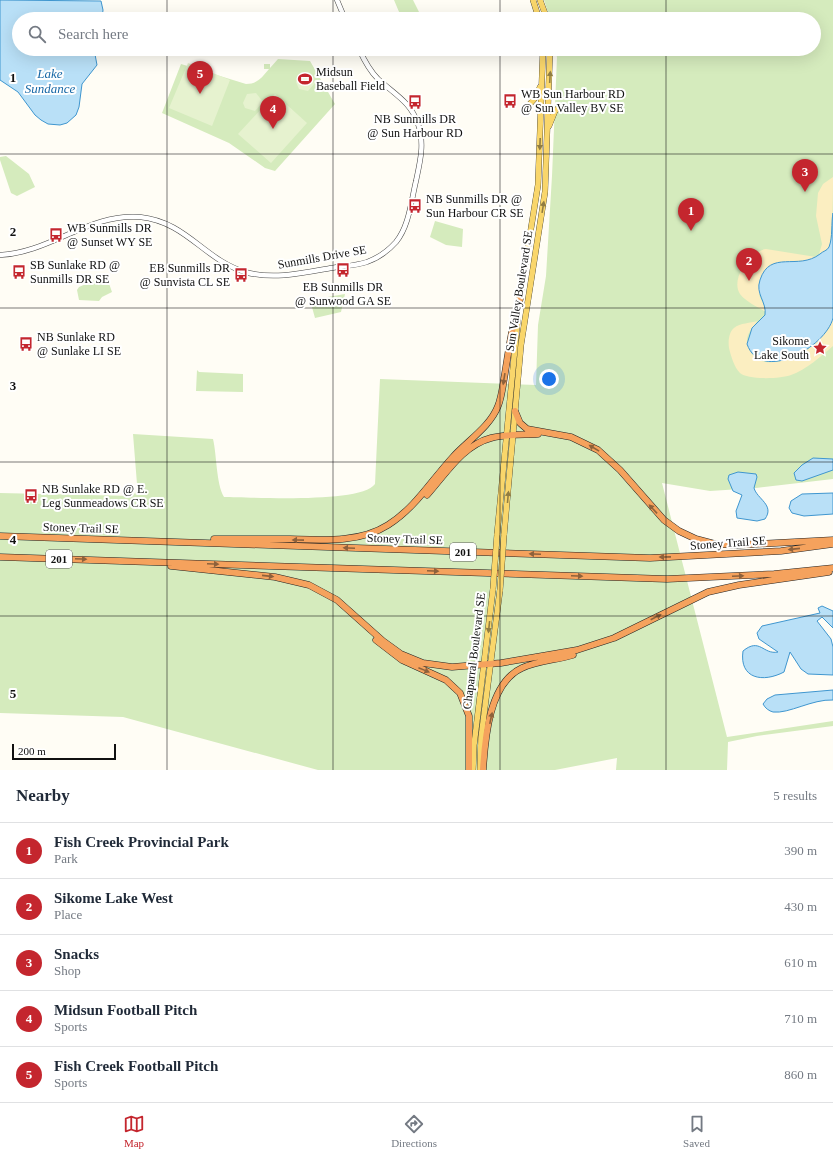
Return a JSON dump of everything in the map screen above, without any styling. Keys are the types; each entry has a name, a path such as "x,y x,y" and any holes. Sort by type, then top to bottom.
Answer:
{"highway":[{"path":"388,525 417,500 453,457 486,425 495,414 501,396 513,324 520,299"},
{"path":"515,411 519,421 526,428 576,439 600,452 620,470 664,520 679,531 696,540 715,544 737,545 833,540"},
{"path":"92,539 332,540 361,535 388,525 418,504 471,448 488,439 506,436 552,434"},
{"name":"Stoney Trail SE","path":"0,536 650,558 758,552 833,544"},
{"name":"201","path":"0,557 667,579 774,574 833,568"},
{"path":"118,560 288,579 316,588 341,603 386,644 411,659 444,667 485,665 571,652 622,634"},
{"path":"483,770 486,743 494,705 499,690 507,679 523,667 584,652 708,592 739,585 833,572"},
{"path":"341,603 377,642 391,653 408,663 446,680 460,693 466,705 469,716 469,770"}],"main road":[{"path":"533,0 537,12"},
{"path":"540,0 544,12"},
{"name":"Sun Valley Boulevard SE","path":"497,535 520,299 537,196 543,56"},
{"name":"Sun Valley Boulevard SE","path":"504,536 525,314 545,192 550,56"},
{"path":"529,105 538,92 542,79"},
{"path":"547,132 553,114 561,106"},
{"name":"Chaparral Boulevard SE","path":"473,770 474,740 485,665 497,535"},
{"name":"Chaparral Boulevard SE","path":"480,770 481,738 492,664 504,536"}],"street":[{"path":"337,0 342,12"},
{"name":"Sunmills Drive SE","path":"0,255 30,250 93,223 114,218 128,217 149,219 171,226 187,234 224,263 242,271 261,275 283,276 360,264 382,254 396,242 405,227 420,158 422,138 418,122 409,106 371,71 363,56"}],"green space":[{"path":"394,0 413,0 419,12 399,12"},
{"path":"544,0 833,0 833,479 756,488 710,491 662,483 727,737 833,721 833,726 757,736 728,742 727,770 616,770 617,758 555,770 318,770 123,717 0,713 0,493 132,496 137,491 133,434 213,439 219,484 224,497 328,497 366,490 375,484 380,379 536,385 538,325 546,276 557,56 821,56 821,12 548,12"},
{"path":"278,59 310,61 335,104 275,171 265,168 229,143 162,113 181,64 250,84 259,80 269,69 264,69 264,64 270,64 270,68"},
{"path":"188,63 230,80 212,126 169,108"},
{"name":"Midsun Baseball Field","path":"310,73 314,84 308,91 299,89 296,82 299,75"},
{"path":"256,93 263,102 255,111 245,108 243,103 247,94"},
{"path":"275,94 307,123 271,163 238,134"},
{"path":"6,156 29,174 35,187 17,196 11,193 0,160 0,157"},
{"path":"435,221 463,229 462,247 446,245 430,237"},
{"path":"106,275 112,292 102,297 99,301 79,300 77,290 79,287"},
{"path":"345,294 341,312 315,318 310,300"},
{"path":"197,370 199,372 243,374 243,392 196,391"}],"sand":[{"path":"833,177 831,234 829,247 819,254 822,244 816,216 818,193 823,184"},
{"path":"766,249 816,257 810,261 793,262 759,295 766,312 752,304 740,294 738,281 743,267 748,260 760,251"},
{"name":"Sikome Lake South","path":"833,318 833,346 797,373 780,377 757,378 740,373 734,365 729,348 729,337 736,326 757,321 748,336 748,347 752,354 761,361 772,362 784,360 810,347 829,327"}],"water":[{"name":"Lake Sundance","path":"0,0 101,1 103,12 12,12 12,56 95,56 97,65 82,84 79,107 76,115 67,123 60,125 48,124 41,120 35,115 18,92 0,80"},
{"path":"833,213 833,318 828,329 819,340 806,350 793,357 779,361 765,361 754,356 747,344 752,328 765,315 759,290 760,280 770,265 812,259 827,249 831,239"},
{"path":"813,458 833,459 833,470 802,481 796,480 794,473 802,465"},
{"path":"738,472 756,474 757,477 754,488 767,506 768,510 768,514 765,519 757,521 737,518 736,511 742,495 733,491 728,479 729,475"},
{"path":"833,493 833,514 804,516 792,513 789,508 791,501 802,494"},
{"path":"822,606 833,611 833,628 822,617 817,621 831,639 833,647 833,675 808,674 801,669 790,652 784,672 761,678 749,673 745,668 743,651 749,647 758,646 769,651 778,652 759,639 757,633 762,626 820,613 818,608"},
{"path":"833,690 833,700 825,700 786,711 773,712 767,709 763,704 767,699 775,695"}],"place":[{"name":"Midsun Baseball Field","path":"305,79"},
{"name":"Fish Creek Football Pitch","path":"200,94"},
{"name":"WB Sun Harbour RD @ Sun Valley BV SE","path":"510,101"},
{"name":"NB Sunmills DR @ Sun Harbour RD","path":"415,102"},
{"name":"Midsun Football Pitch","path":"273,129"},
{"name":"Snacks","path":"805,192"},
{"name":"NB Sunmills DR @ Sun Harbour CR SE","path":"415,206"},
{"name":"Fish Creek Provincial Park","path":"691,231"},
{"name":"WB Sunmills DR @ Sunset WY SE","path":"56,235"},
{"name":"EB Sunmills DR @ Sunwood GA SE","path":"343,270"},
{"name":"SB Sunlake RD @ Sunmills DR SE","path":"19,272"},
{"name":"EB Sunmills DR @ Sunvista CL SE","path":"241,275"},
{"name":"Sikome Lake West","path":"749,281"},
{"name":"NB Sunlake RD @ Sunlake LI SE","path":"26,344"},
{"name":"Sikome Lake South","path":"820,348"},
{"name":"NB Sunlake RD @ E. Leg Sunmeadows CR SE","path":"31,496"}]}
